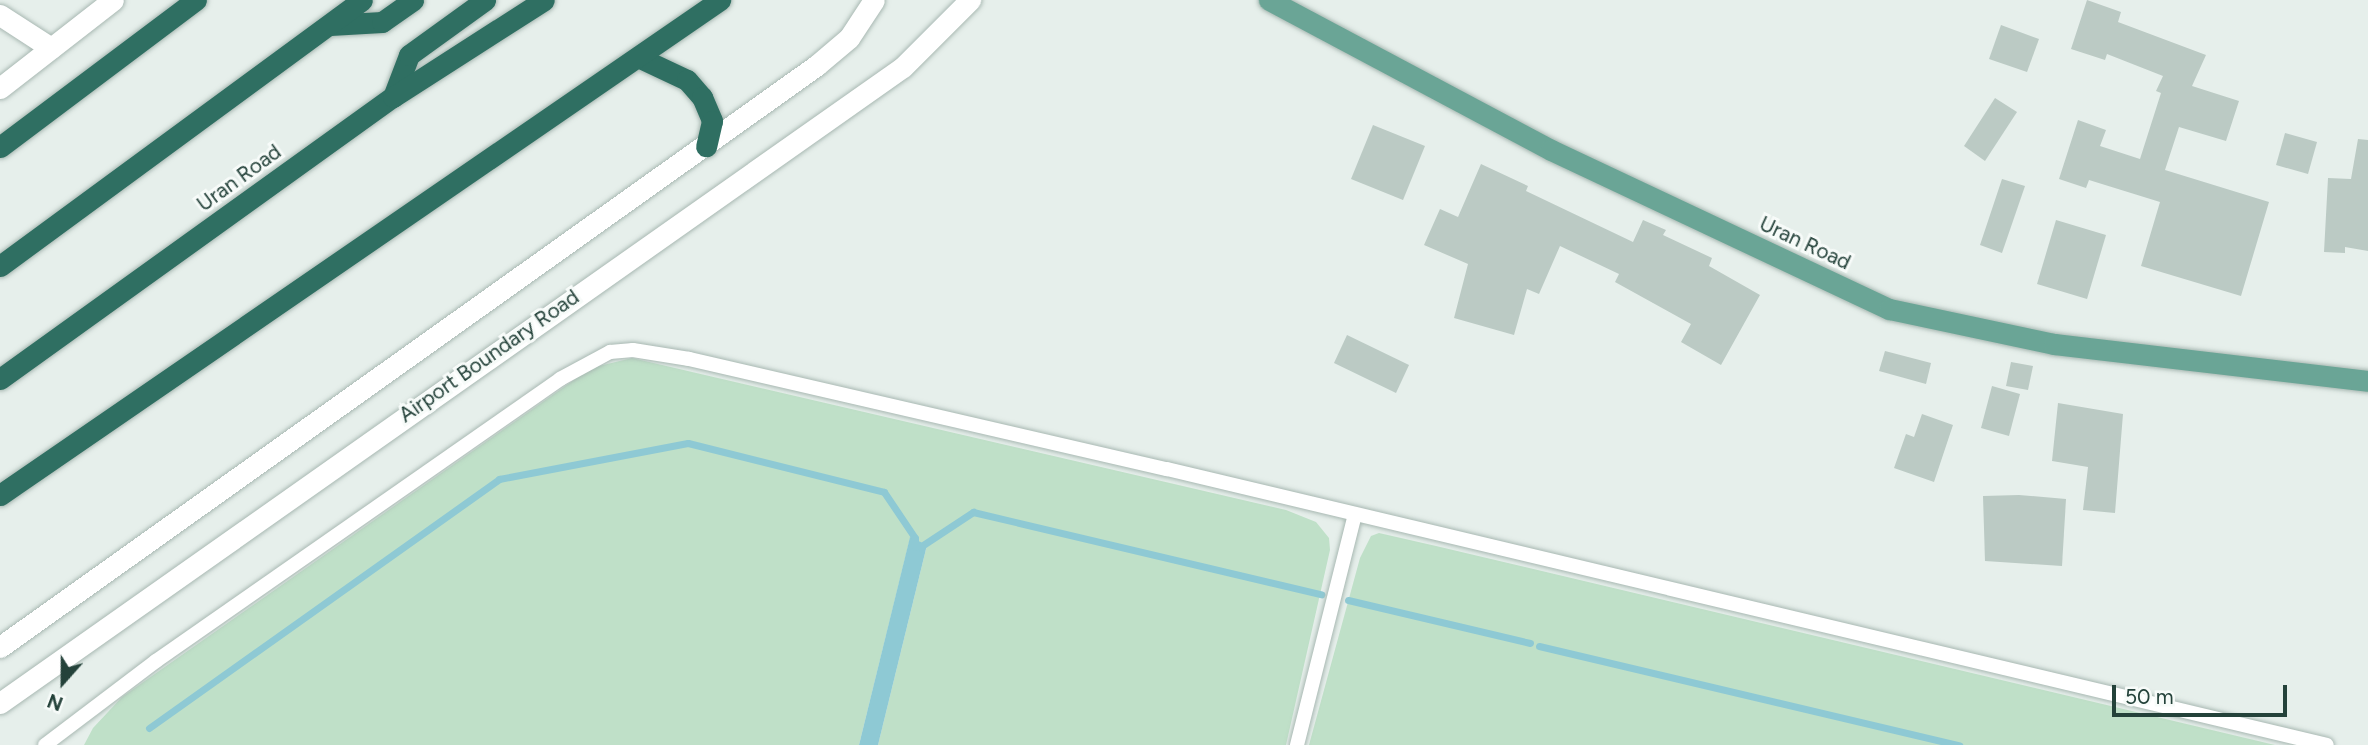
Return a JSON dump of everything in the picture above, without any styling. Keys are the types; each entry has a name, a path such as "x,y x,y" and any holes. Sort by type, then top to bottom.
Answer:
{"highway":[{"path":"0,147 196,0"},
{"path":"0,266 362,0"},
{"path":"330,25 382,22 413,0"},
{"path":"393,97 409,55 485,0"},
{"name":"Uran Road","path":"0,379 393,97 544,0"},
{"path":"0,495 720,0"},
{"path":"638,57 687,80 702,97 712,121 706,146"}],"main road":[{"name":"Uran Road","path":"1269,0 1551,150 1889,309 2054,344 2368,381"}],"street":[{"path":"0,88 113,0"},
{"path":"0,647 706,146 849,38 874,0"},
{"name":"Airport Boundary Road","path":"0,703 903,67 970,0"},
{"path":"0,15 51,48"}],"lane":[{"path":"45,745 156,661 560,379 610,352 655,352 689,359 2327,745"},
{"path":"1297,745 1355,514"}],"green space":[{"path":"632,358 1286,510 1316,522 1329,538 1330,550 1286,745 878,745 927,545 910,538 859,745 84,745 93,728 122,697 591,368"},
{"path":"1379,533 2275,745 1309,745 1360,558 1371,536"}],"water":[{"path":"910,537 927,545 878,745 859,745"}],"building":[{"path":"2087,0 2121,12 2118,22 2206,55 2192,86 2239,101 2226,141 2179,127 2165,170 2269,202 2241,296 2141,266 2160,202 2089,180 2086,188 2059,179 2078,120 2106,130 2100,146 2140,159 2161,93 2156,91 2163,76 2107,54 2105,60 2071,49"},
{"path":"2001,25 2039,39 2027,72 1989,59"},
{"path":"1995,98 2017,112 1985,161 1964,146"},
{"path":"1373,125 1425,146 1403,200 1351,179"},
{"path":"2285,133 2317,142 2308,174 2276,165"},
{"path":"2358,139 2368,140 2368,251 2345,247 2345,253 2324,252 2328,178 2351,179"},
{"path":"1481,164 1528,186 1526,191 1633,242 1643,220 1666,230 1663,235 1712,258 1709,266 1760,295 1721,365 1681,342 1691,324 1615,282 1619,274 1560,246 1539,294 1527,289 1514,335 1454,318 1468,264 1424,245 1440,209 1458,217"},
{"path":"2002,179 2025,186 2002,253 1980,245"},
{"path":"2056,220 2106,235 2087,299 2037,284"},
{"path":"1347,335 1409,365 1396,393 1334,363"},
{"path":"1885,351 1931,363 1926,384 1879,371"},
{"path":"2011,362 2033,366 2028,390 2006,386"},
{"path":"1992,386 2020,394 2009,436 1981,428"},
{"path":"2058,403 2123,414 2115,513 2083,510 2088,467 2052,461"},
{"path":"1922,414 1953,425 1934,482 1894,468 1906,434 1914,437"},
{"path":"2019,495 2066,499 2062,566 1985,561 1983,496"}],"waterway":[{"path":"149,728 499,479 688,443 884,492 915,538 915,547"},
{"path":"920,547 973,512 1321,594"},
{"path":"1348,600 1530,643"},
{"path":"1539,646 1959,745"}]}
